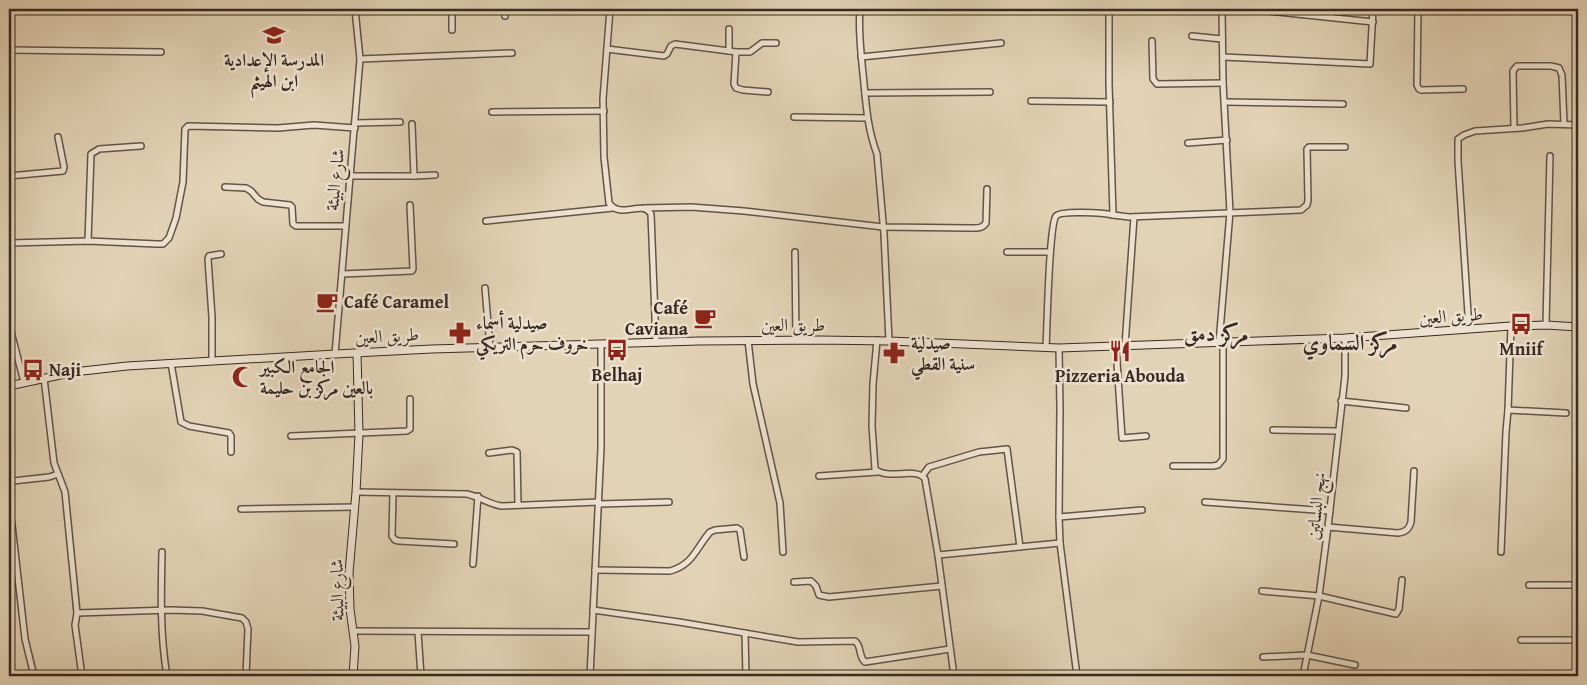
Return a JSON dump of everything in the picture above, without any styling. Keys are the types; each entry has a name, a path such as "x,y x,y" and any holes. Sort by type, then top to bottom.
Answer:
{"main road":[{"name":"طريق العين","path":"9,386 98,369 171,363 490,347 748,340 877,340 1046,348 1116,347 1345,338 1512,326 1546,325 1578,327"},
{"name":"شارع البيئة","path":"353,676 355,646 350,609 349,573 359,434 358,353"}],"street":[{"name":"شارع البيئة","path":"335,354 360,59 354,9"},
{"path":"452,9 452,30"},
{"path":"505,9 505,16"},
{"path":"610,9 604,111 604,157 609,203 618,211 644,208 691,207 744,211 883,228 981,228 986,222 987,190"},
{"path":"860,9 861,57 867,118 872,143 877,154 889,341"},
{"path":"1109,9 1113,215"},
{"path":"1173,466 1213,466 1223,459 1221,343 1230,212 1223,83 1222,9"},
{"path":"1249,9 1373,22"},
{"path":"1331,9 1331,18"},
{"path":"1223,57 1370,64 1373,9"},
{"path":"1418,9 1417,85 1419,89 1463,89"},
{"path":"729,29 729,51"},
{"path":"1192,36 1222,39"},
{"path":"1152,41 1152,78 1157,84 1223,83"},
{"path":"607,49 664,56 671,46 675,44 750,52 762,43 776,43"},
{"path":"861,57 1001,43"},
{"path":"9,50 160,52"},
{"path":"736,52 734,84 736,88 768,92"},
{"path":"360,59 512,54"},
{"path":"1514,128 1513,71 1517,66 1550,66 1560,68 1564,124"},
{"path":"865,93 990,92"},
{"path":"1031,101 1110,102"},
{"path":"1225,102 1343,104"},
{"path":"492,112 604,111"},
{"path":"794,117 867,118"},
{"path":"9,243 88,241 162,244 169,238 182,192 186,127 278,128 314,125 355,126 400,122"},
{"path":"412,124 414,176"},
{"path":"1469,329 1458,139 1464,134 1475,131 1548,124 1578,125"},
{"path":"9,176 63,170 58,137"},
{"path":"1188,142 1227,140"},
{"path":"88,241 91,154 99,149 141,146"},
{"path":"1046,348 1050,252 1056,216 1073,213 1102,213 1134,217 1303,209 1307,205 1308,200 1307,149 1309,147 1344,147"},
{"path":"1546,325 1550,156"},
{"path":"350,176 435,175"},
{"path":"225,187 246,188 262,202 290,205 292,207 293,224 296,226 345,226"},
{"path":"342,274 412,271 410,205"},
{"path":"486,221 613,208"},
{"path":"644,208 649,210 651,214 656,343"},
{"path":"1124,346 1134,217"},
{"path":"795,252 796,340"},
{"path":"1007,252 1050,252"},
{"path":"212,361 212,317 208,259 212,254 222,254"},
{"path":"485,288 490,347"},
{"path":"9,324 24,382"},
{"path":"1502,552 1512,326"},
{"name":"نهج البساتين","path":"1303,676 1320,596 1345,376 1345,338"},
{"path":"748,340 753,384 780,503 784,552"},
{"path":"877,340 872,426 875,469 878,472"},
{"path":"590,676 601,448 600,344"},
{"path":"1116,347 1122,438 1146,436"},
{"path":"1059,348 1060,542 1077,676"},
{"path":"171,363 181,422 190,426 228,433 231,436 231,452"},
{"path":"44,378 52,445 58,474 66,492 77,613 75,625 82,676"},
{"path":"292,436 408,432 411,421 410,399"},
{"path":"1341,401 1406,408"},
{"path":"1508,410 1566,413"},
{"path":"1273,430 1338,431"},
{"path":"923,475 929,467 979,452 1007,449 1020,547"},
{"path":"489,453 512,450 517,452 518,505"},
{"path":"1328,527 1398,533 1406,531 1411,522 1414,471"},
{"path":"819,476 878,472 884,474 923,475"},
{"path":"9,484 13,481 49,477 58,474"},
{"path":"923,475 928,487 954,676"},
{"path":"356,492 467,494 478,496 490,504 501,506 669,502"},
{"path":"392,493 392,536 395,540 454,544"},
{"path":"473,564 478,496"},
{"path":"1205,502 1330,511"},
{"path":"241,509 355,508"},
{"path":"9,510 25,639 34,676"},
{"path":"1059,517 1142,510"},
{"path":"595,570 670,571 686,564 700,548 710,532 723,529 738,529 741,533 744,557"},
{"path":"938,555 1060,542"},
{"path":"162,552 160,610 167,676"},
{"path":"1262,591 1320,596 1396,614 1400,609 1402,580"},
{"path":"794,582 811,581 816,586 819,595 829,596 942,586"},
{"path":"1529,584 1578,585"},
{"path":"77,613 160,610 208,612 242,618 245,620 248,629 246,676"},
{"path":"593,610 798,642 855,640 858,643 860,656 865,662 950,649"},
{"path":"353,631 592,632"},
{"path":"418,632 421,676"},
{"path":"745,633 746,676"},
{"path":"1521,640 1578,640"},
{"path":"1263,657 1307,655 1355,665"}],"place":[{"name":"المدرسة الإعدادية ابن الهيثم","path":"274,35"},
{"name":"Café Caramel","path":"327,302"},
{"name":"Café Caviana","path":"705,318"},
{"name":"Mniif","path":"1521,324"},
{"name":"صيدلية أسماء خروف حرم التريكي","path":"460,333"},
{"name":"Belhaj","path":"617,350"},
{"name":"Pizzeria Abouda","path":"1120,351"},
{"name":"صيدلية سنية القطي","path":"894,353"},
{"name":"Naji","path":"33,370"},
{"name":"الجامع الكبير بالعين مركز بن حليمة","path":"243,377"}],"district":[{"name":"مركز دمق","path":"1216,333"},
{"name":"مركز السماوي","path":"1350,342"}]}
